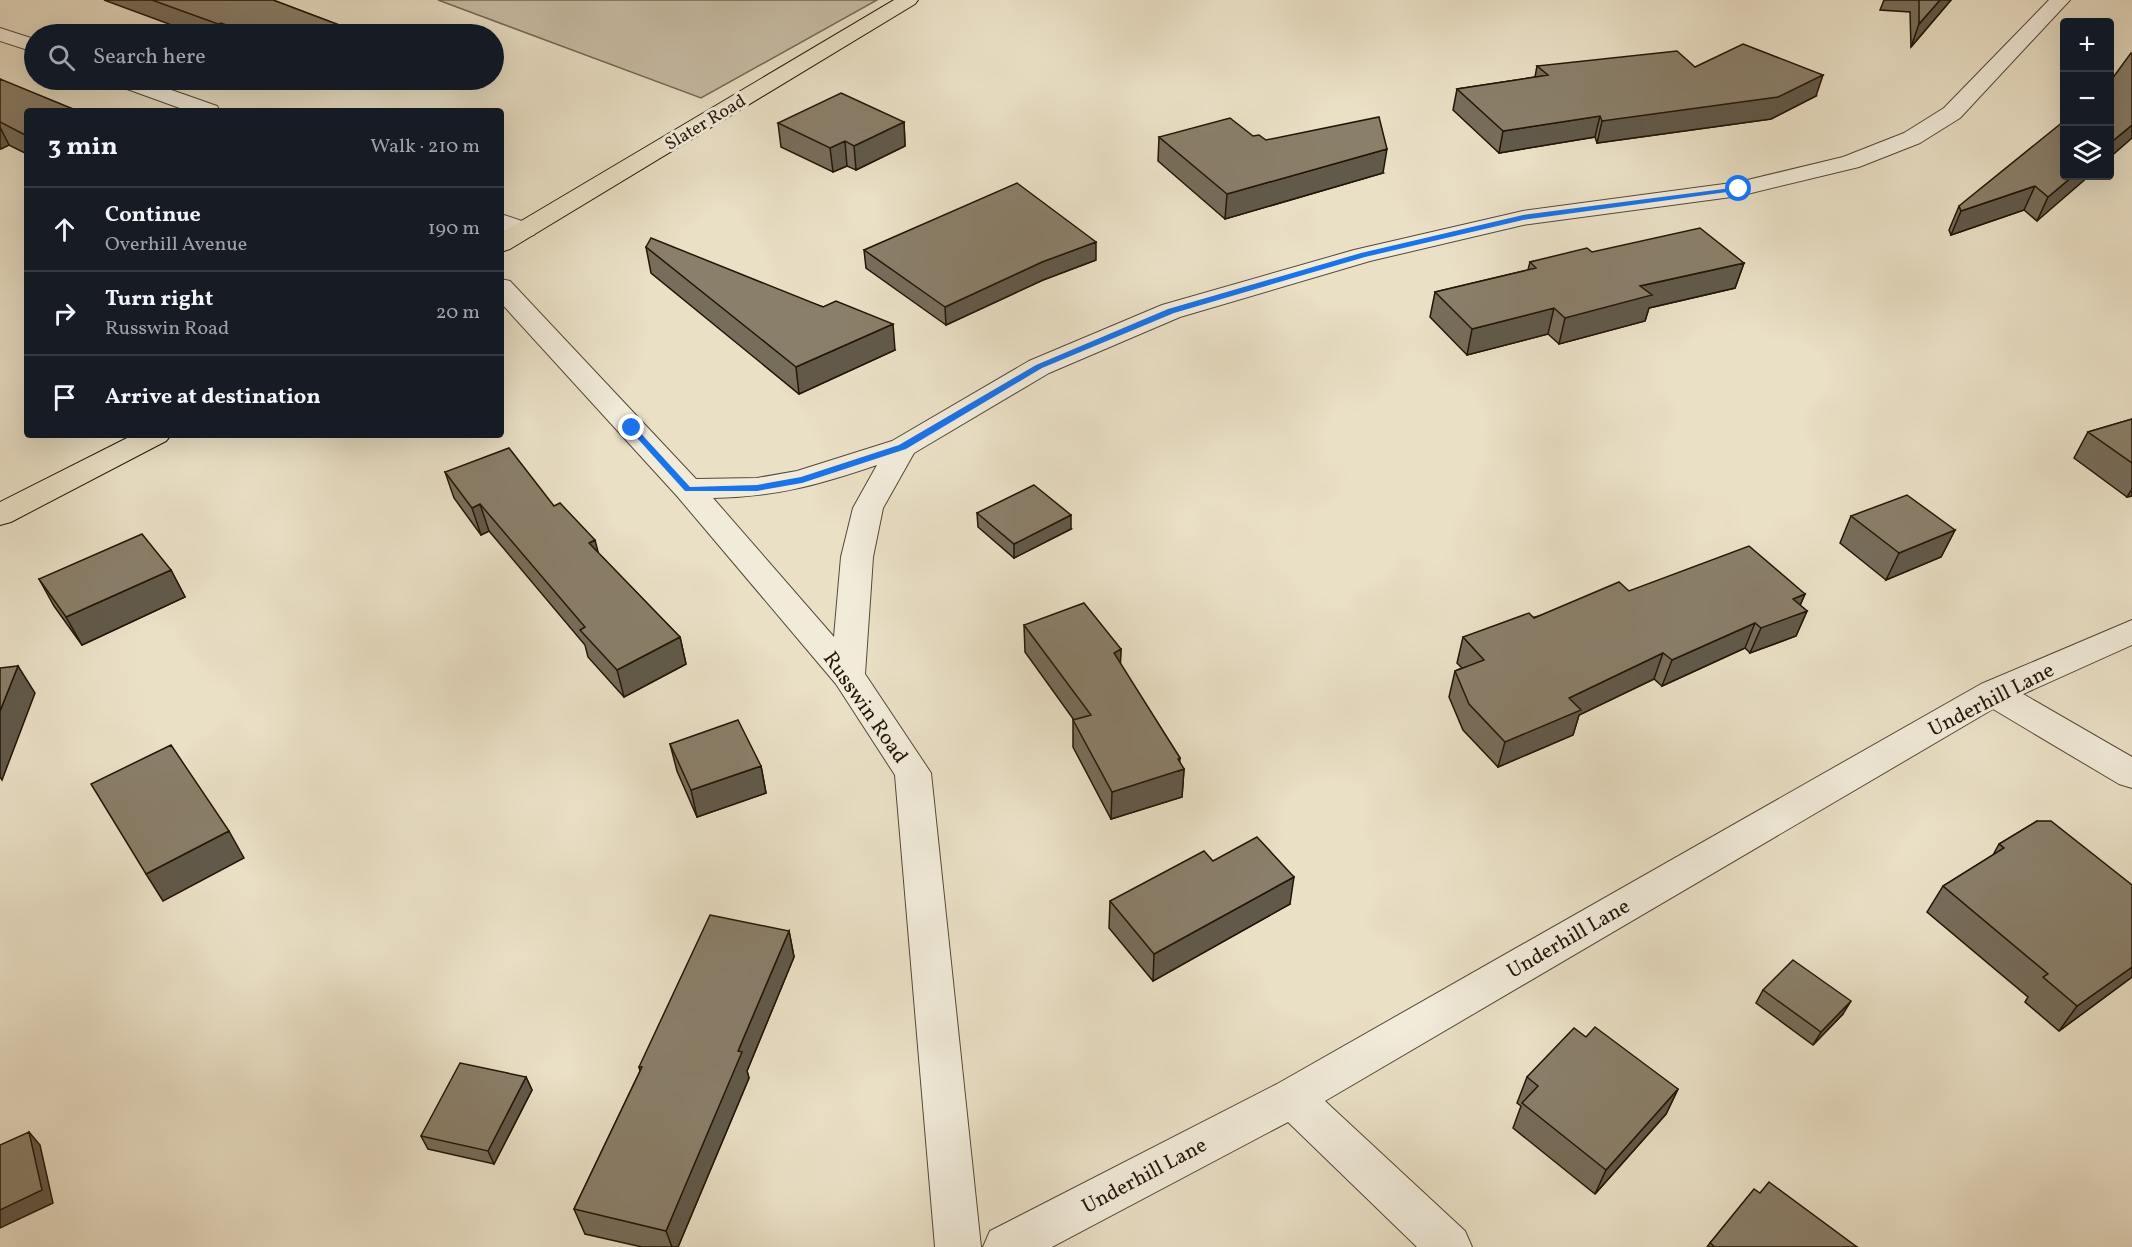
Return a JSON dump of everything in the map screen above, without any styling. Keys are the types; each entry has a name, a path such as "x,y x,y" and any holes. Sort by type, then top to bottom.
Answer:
{"main road":[{"name":"Slater Road","path":"504,242 909,0"},
{"path":"0,515 150,438"}],"street":[{"path":"688,489 757,488 802,480 903,447 1039,367 1171,311 1363,255 1523,218 1739,189 1851,162 1912,138 1952,113 2060,0"},
{"path":"0,34 24,42"},
{"path":"151,90 201,108"},
{"path":"504,222 525,230"},
{"name":"Russwin Road","path":"504,290 688,489 848,675 913,773 958,1247"},
{"path":"848,675 857,557 868,508 903,447"},
{"name":"Underhill Lane","path":"1006,1247 1292,1098 1993,693 2132,632"},
{"path":"1993,693 2132,774"},
{"path":"1292,1098 1449,1247"}],"shaded area":[{"path":"438,0 877,0 701,98"}],"building":[{"path":"152,0 273,0 336,24 221,23 218,24"},
{"path":"1919,0 1940,0 1919,24"},
{"path":"1743,44 1823,75 1778,97 1602,121 1600,116 1503,131 1457,89 1548,75 1537,66 1677,51 1695,67"},
{"path":"2132,53 2132,125 2114,140 2114,126 2114,76"},
{"path":"0,79 71,108 24,108 24,134 0,122"},
{"path":"841,93 904,122 854,146 845,141 830,148 778,123"},
{"path":"1379,117 1387,149 1227,194 1159,137 1230,118 1253,136 1259,135 1266,140"},
{"path":"2060,124 2060,180 2068,180 2048,197 2035,186 1961,211 1959,206"},
{"path":"1017,183 1096,242 1042,262 945,307 864,250"},
{"path":"1700,228 1744,263 1640,286 1652,295 1565,318 1554,308 1472,329 1435,292 1536,268 1530,262 1587,248 1592,252"},
{"path":"651,238 823,307 836,301 893,324 796,367 646,247"},
{"path":"2132,419 2132,463 2088,432"},
{"path":"509,448 554,506 560,503 595,540 589,543 680,637 617,670 580,630 585,627 480,504 472,508 445,472"},
{"path":"1034,485 1071,515 1014,544 977,513"},
{"path":"1907,495 1955,530 1899,553 1851,516"},
{"path":"142,534 171,570 66,617 39,579"},
{"path":"1749,546 1805,594 1793,599 1807,611 1761,628 1755,623 1672,660 1663,653 1569,698 1581,710 1505,742 1469,704 1455,671 1484,660 1463,637 1529,613 1534,618 1619,582 1629,591"},
{"path":"1084,603 1121,649 1114,653 1180,758 1178,759 1184,769 1112,792 1073,720 1091,715 1024,625"},
{"path":"18,666 0,711 0,668"},
{"path":"738,720 761,766 691,790 670,744"},
{"path":"171,745 229,831 146,874 91,784"},
{"path":"2037,821 2051,821 2132,885 2132,967 2077,1006 2043,977 2048,974 1943,886 2004,848 1999,844"},
{"path":"1257,837 1294,877 1154,954 1110,901 1204,851 1213,861"},
{"path":"710,915 789,931 738,1051 742,1052 666,1231 574,1209 642,1067 639,1067"},
{"path":"1793,960 1851,1001 1821,1032 1763,990"},
{"path":"1595,1027 1678,1089 1606,1170 1522,1103 1538,1086 1527,1077 1574,1028 1586,1037"},
{"path":"460,1063 526,1077 488,1151 421,1136"},
{"path":"29,1132 42,1190 0,1210 0,1145"},
{"path":"1769,1182 1857,1247 1715,1247 1710,1243 1754,1189 1760,1193"}],"route":[{"path":"632,428 688,489 757,488 802,480 903,447 1039,367 1171,311 1363,255 1523,218 1739,189"}]}
